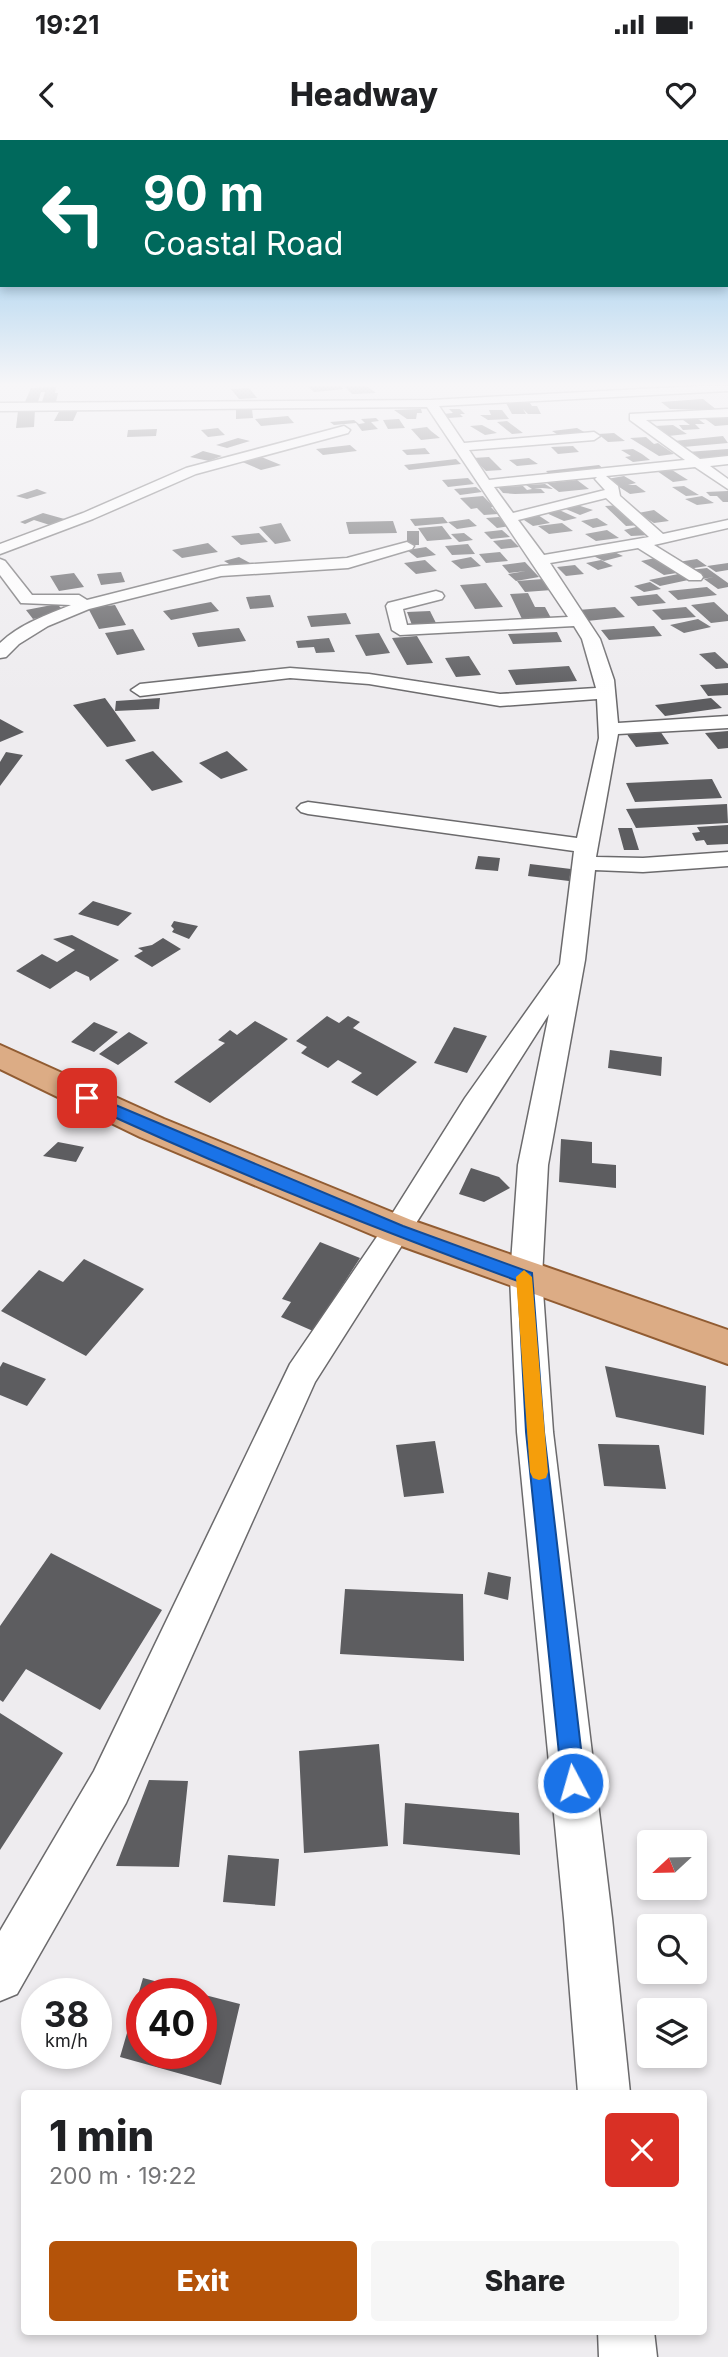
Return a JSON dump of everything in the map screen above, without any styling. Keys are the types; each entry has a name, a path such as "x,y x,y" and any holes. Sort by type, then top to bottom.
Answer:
{"main road":[{"path":"0,1056 152,1128 398,1230 526,1278 728,1347"}],"street":[{"path":"0,550 149,489"},
{"path":"489,489 540,560 591,639 605,680 606,693 609,738 585,855 573,960 533,1166 526,1278 535,1432 587,1904 604,2090"},
{"path":"509,518 612,492 613,498 660,539"},
{"path":"540,560 641,543 728,524"},
{"path":"641,543 695,577"},
{"path":"0,653 13,640 42,622 113,598 221,571 348,563 407,546"},
{"path":"0,564 27,600 113,598"},
{"path":"436,596 394,606 400,630 579,621"},
{"path":"140,690 290,673 369,679 500,701 606,693"},
{"path":"608,729 728,722"},
{"path":"308,808 643,865 728,859"},
{"path":"0,1977 110,1787 302,1374 398,1230 475,1105 573,960"},
{"path":"626,2335 628,2357"}],"building":[{"path":"36,489 47,493 27,499 16,496"},
{"path":"454,489 479,489 482,492 460,495"},
{"path":"500,489 526,489 541,489 545,493 515,494 503,493"},
{"path":"556,489 584,489 559,492"},
{"path":"623,489 642,489 646,492 630,494"},
{"path":"676,489 690,489 699,495 686,496"},
{"path":"728,491 728,502 706,492"},
{"path":"483,496 498,514 484,515 477,508 471,509 460,498"},
{"path":"702,496 714,503 697,505 685,499"},
{"path":"574,504 593,510 580,515 561,507"},
{"path":"621,505 642,525 626,526 605,506"},
{"path":"557,509 577,518 564,521 544,512"},
{"path":"654,510 669,521 654,523 638,513"},
{"path":"43,513 68,520 53,526 34,520 25,524 20,522"},
{"path":"538,515 550,523 533,526 521,518"},
{"path":"443,517 448,523 415,526 410,519"},
{"path":"499,517 510,526 497,528 486,518"},
{"path":"597,518 608,525 593,528 581,521"},
{"path":"469,519 477,526 457,529 448,522"},
{"path":"393,521 397,533 349,534 346,522"},
{"path":"281,523 291,541 275,544 259,527"},
{"path":"562,523 573,531 549,534 538,526"},
{"path":"442,526 452,539 427,541 418,528"},
{"path":"640,526 650,535 631,536 624,530"},
{"path":"502,530 510,537 491,539 484,532"},
{"path":"607,530 619,538 596,541 585,534"},
{"path":"407,531 419,531 419,545 407,545"},
{"path":"259,533 268,542 241,545 231,536"},
{"path":"464,533 473,540 459,542 451,534"},
{"path":"511,539 519,547 501,549 493,541"},
{"path":"208,543 218,552 182,558 172,550"},
{"path":"468,544 475,554 452,555 445,546"},
{"path":"426,547 436,555 417,558 407,550"},
{"path":"610,550 623,556 604,561 591,555"},
{"path":"500,552 508,561 486,563 479,554"},
{"path":"239,557 250,563 234,567 224,561"},
{"path":"471,557 481,566 461,569 451,561"},
{"path":"660,557 683,572 664,575 641,561"},
{"path":"697,559 707,566 688,569 678,562"},
{"path":"425,560 437,571 416,574 404,563"},
{"path":"601,560 613,566 598,570 586,563"},
{"path":"525,562 539,577 516,581 508,574 526,571 509,573 502,565"},
{"path":"728,563 728,570 716,572 707,566"},
{"path":"575,565 584,574 566,576 557,567"},
{"path":"707,568 728,583 728,587 718,589 704,579 714,577 702,579 690,570"},
{"path":"121,572 125,582 101,585 97,574"},
{"path":"74,573 84,587 59,591 50,576"},
{"path":"683,573 693,579 660,586 649,580"},
{"path":"543,579 552,590 525,592 517,581"},
{"path":"650,582 661,589 644,592 634,586"},
{"path":"486,583 503,607 475,609 460,585"},
{"path":"707,587 717,595 678,600 668,591"},
{"path":"528,593 535,607 545,607 551,618 522,619 510,594"},
{"path":"657,594 666,603 638,606 630,597"},
{"path":"270,595 274,607 250,609 246,597"},
{"path":"211,602 219,611 171,620 163,611"},
{"path":"714,602 728,615 728,621 711,623 691,605"},
{"path":"57,604 65,612 33,619 26,610"},
{"path":"115,605 126,625 99,629 88,608"},
{"path":"615,607 625,617 587,621 578,610"},
{"path":"686,607 696,617 662,620 652,610"},
{"path":"430,611 436,623 412,625 407,612"},
{"path":"346,613 351,624 311,627 307,616"},
{"path":"698,619 711,627 684,633 670,625"},
{"path":"654,626 662,636 609,640 601,630"},
{"path":"239,628 246,641 198,647 192,633"},
{"path":"133,629 145,650 117,655 105,633"},
{"path":"557,632 562,642 513,644 508,634"},
{"path":"379,633 390,653 366,656 355,635"},
{"path":"417,636 433,663 407,665 392,638"},
{"path":"329,638 335,652 316,653 314,647 298,648 296,641"},
{"path":"715,652 728,664 728,668 716,669 699,654"},
{"path":"469,656 481,675 456,677 445,658"},
{"path":"569,666 577,681 516,685 508,670"},
{"path":"728,683 728,695 708,696 700,685"},
{"path":"105,698 136,741 107,747 73,705"},
{"path":"160,698 159,709 115,711 116,701"},
{"path":"711,698 722,708 665,716 655,705"},
{"path":"0,719 24,732 0,742"},
{"path":"660,731 669,744 636,747 626,733"},
{"path":"728,731 728,748 718,749 705,733"},
{"path":"153,751 183,782 152,791 125,760"},
{"path":"227,751 248,770 221,779 199,763"},
{"path":"6,752 23,755 0,786 0,762"},
{"path":"712,779 722,798 635,802 626,783"},
{"path":"727,804 728,823 636,828 626,809"},
{"path":"728,825 728,844 707,845 704,840 696,841 692,833 700,832 697,827"},
{"path":"618,828 632,828 639,850 624,850"},
{"path":"478,856 500,858 498,871 475,869"},
{"path":"530,864 571,869 569,881 528,876"},
{"path":"93,901 132,913 118,926 78,914"},
{"path":"174,921 198,926 189,939 172,932"},
{"path":"72,935 119,960 90,981 89,977 76,971 50,989 16,971 42,954 57,962 75,950 53,939"},
{"path":"163,938 181,949 152,967 134,956 143,951 138,948 152,945"},
{"path":"327,1016 339,1023 348,1016 360,1022 353,1028 417,1062 377,1096 351,1082 362,1073 338,1060 328,1068 301,1053 307,1047 296,1041"},
{"path":"255,1021 288,1039 210,1103 174,1082 225,1043 218,1040 230,1030 237,1035"},
{"path":"94,1022 118,1032 94,1052 71,1042"},
{"path":"454,1027 487,1036 467,1073 434,1063"},
{"path":"129,1032 148,1043 118,1065 99,1054"},
{"path":"610,1050 662,1057 661,1076 608,1068"},
{"path":"561,1139 592,1142 592,1163 616,1165 616,1188 559,1182"},
{"path":"58,1142 84,1147 76,1162 43,1156"},
{"path":"471,1168 499,1177 510,1188 484,1202 459,1194"},
{"path":"320,1242 360,1258 313,1331 281,1317 291,1302 282,1299"},
{"path":"84,1259 144,1289 86,1356 1,1311 39,1270 63,1282"},
{"path":"3,1362 46,1379 27,1406 0,1395 0,1367"},
{"path":"605,1366 706,1386 704,1435 616,1417"},
{"path":"435,1441 444,1493 404,1497 396,1445"},
{"path":"598,1444 659,1445 666,1489 604,1486"},
{"path":"51,1553 162,1610 100,1710 26,1669 3,1702 0,1700 0,1626"},
{"path":"488,1572 511,1577 508,1600 484,1594"},
{"path":"345,1589 463,1594 464,1661 340,1654"},
{"path":"0,1713 63,1753 0,1850"},
{"path":"379,1744 388,1846 304,1853 299,1751"},
{"path":"149,1780 188,1781 179,1867 116,1866"},
{"path":"405,1803 519,1813 520,1855 403,1844"},
{"path":"228,1855 279,1859 275,1906 223,1902"},
{"path":"217,1998 240,2004 221,2085 163,2069 217,2069"},
{"path":"126,2036 126,2059 120,2057"}],"slow traffic":[{"path":"524,1277 539,1472"}],"route":[{"path":"87,1098 152,1128 398,1230 526,1278 535,1432 573,1783"}]}
